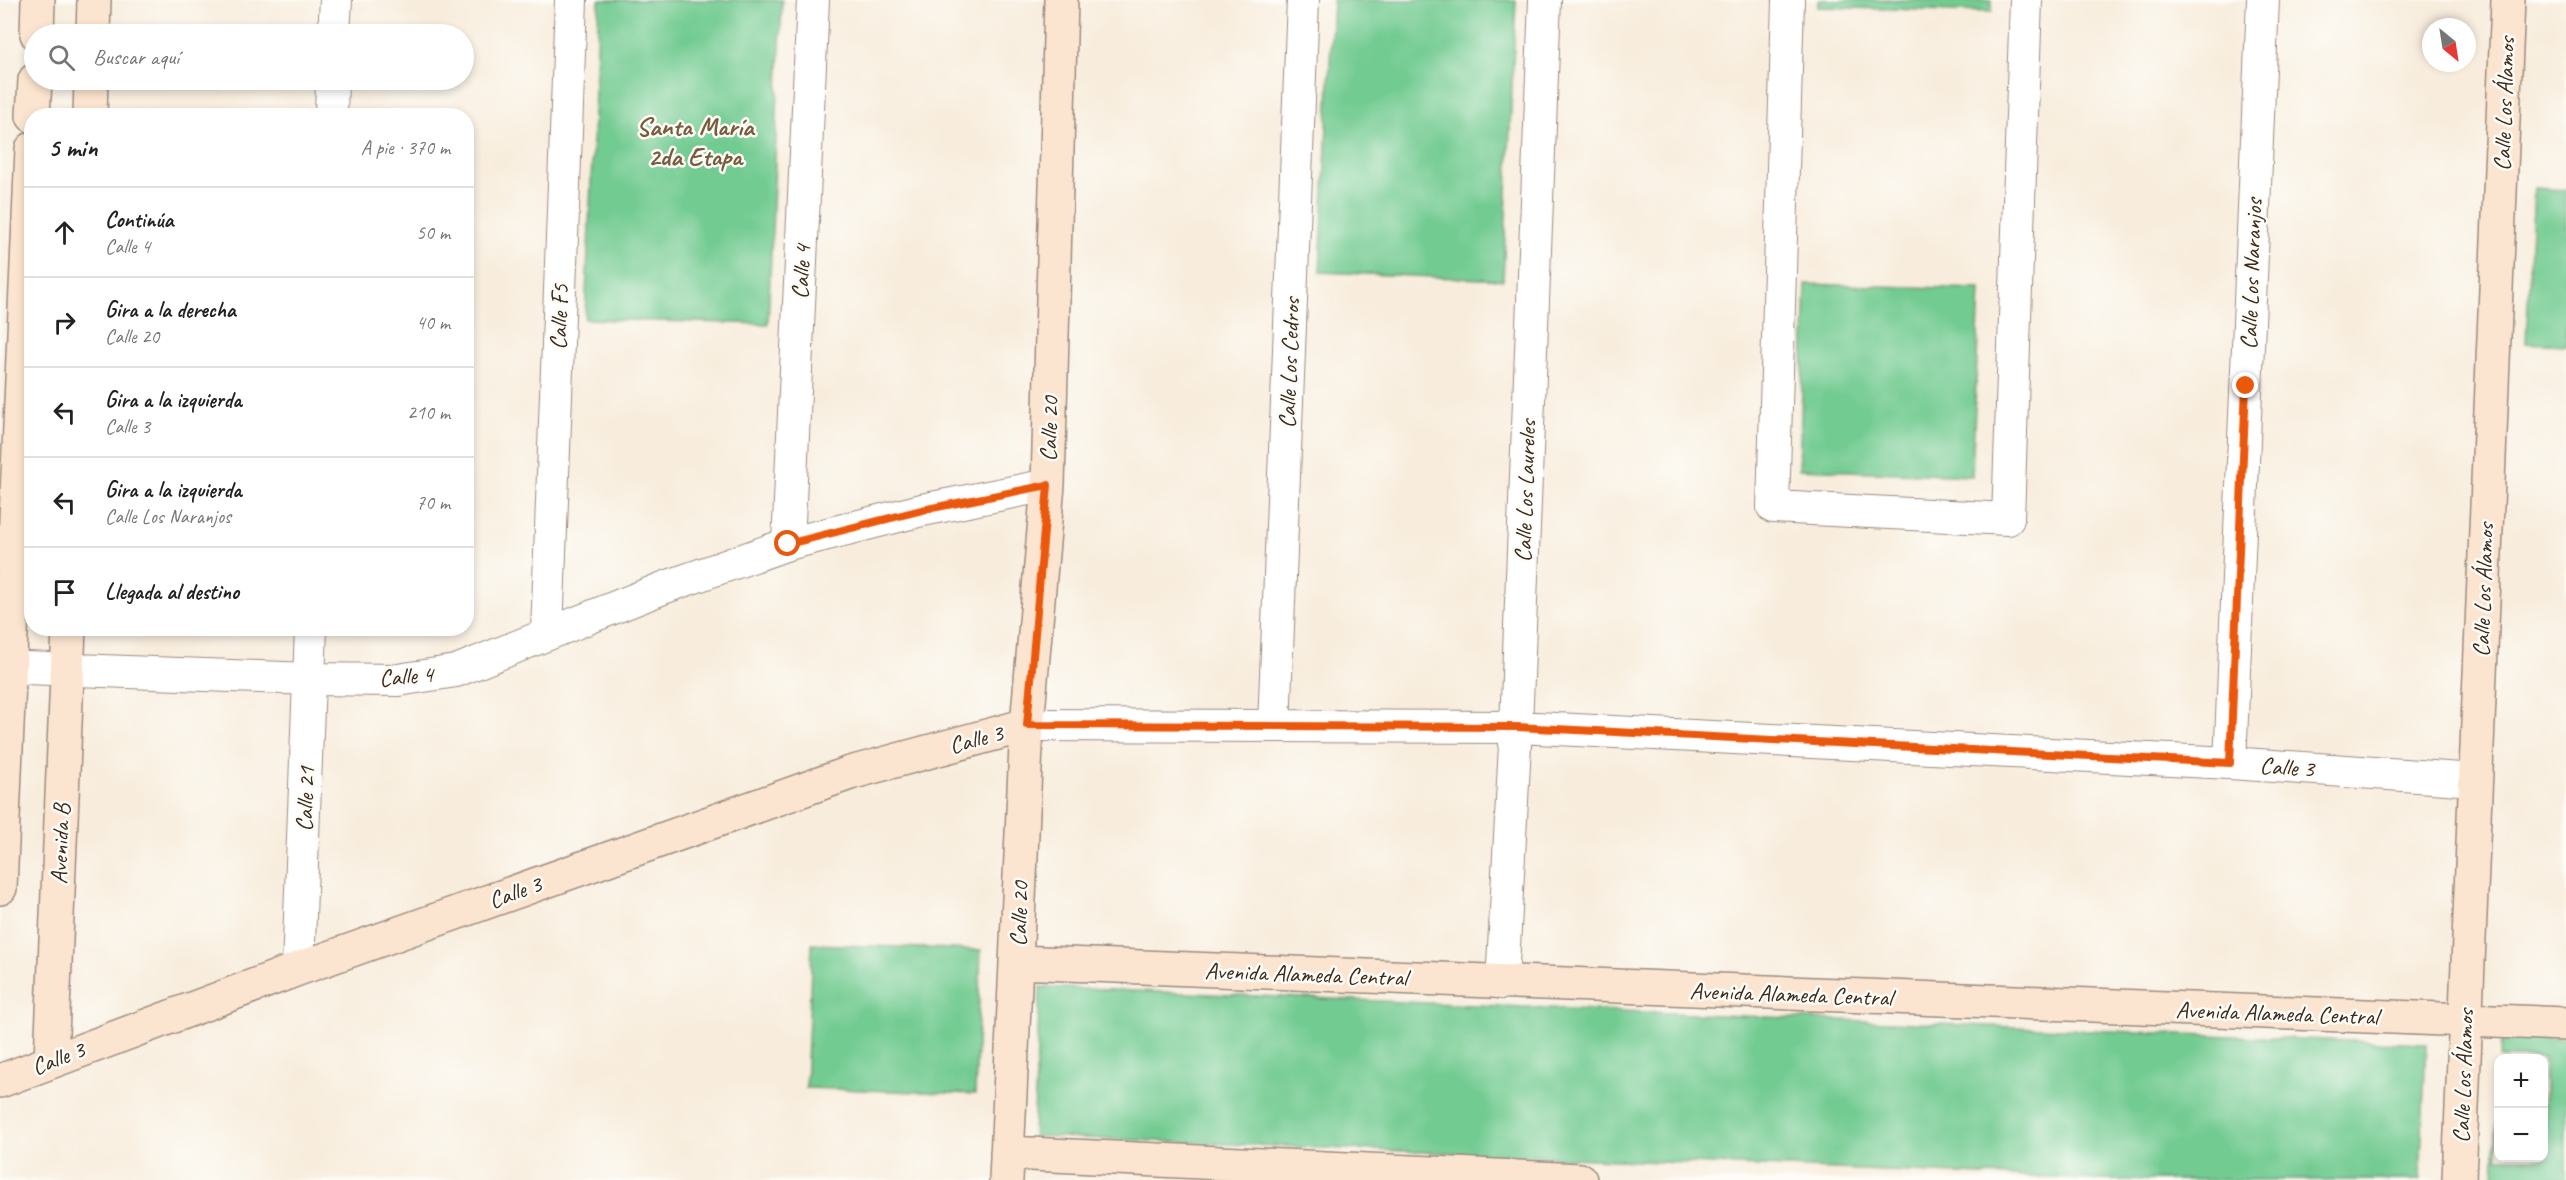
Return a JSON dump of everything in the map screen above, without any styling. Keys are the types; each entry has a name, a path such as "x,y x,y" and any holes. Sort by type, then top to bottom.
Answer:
{"street":[{"path":"37,24 38,0"},
{"path":"93,24 94,0"},
{"path":"335,24 336,0"},
{"name":"Calle F5","path":"547,633 571,0"},
{"name":"Calle 4","path":"788,544 813,0"},
{"name":"Calle 20","path":"1007,1167 1027,725 1048,485 1061,0"},
{"name":"Calle Los Cedros","path":"1274,726 1303,0"},
{"name":"Calle Los Laureles","path":"1502,983 1516,727 1545,0"},
{"path":"1788,0 1773,507 2008,519 2026,0"},
{"name":"Calle Los Naranjos","path":"2230,763 2263,0"},
{"name":"Calle Los Álamos","path":"2459,1180 2508,0"},
{"path":"33,108 34,90"},
{"path":"90,108 91,90"},
{"path":"331,108 332,90"},
{"path":"0,888 4,667 24,296"},
{"name":"Calle 4","path":"4,667 309,679 399,680 456,671 663,588 788,544 922,510 1048,485"},
{"name":"Avenida B","path":"51,1060 69,636"},
{"name":"Calle 21","path":"298,969 311,636"},
{"name":"Calle 3","path":"0,1081 298,969 850,773 1027,725 1516,727 2230,763 2475,780"},
{"name":"Avenida Alameda Central","path":"1017,962 2566,1024"},
{"path":"1007,1167 1580,1180"}],"green space":[{"path":"599,0 782,0 768,324 585,319"},
{"path":"1333,0 1516,0 1503,280 1320,272"},
{"path":"1818,0 1992,0 1992,12 1818,7"},
{"path":"2534,188 2566,190 2566,345 2526,343"},
{"path":"1806,284 1980,289 1972,476 1799,469"},
{"path":"812,944 981,950 975,1094 806,1088"},
{"path":"1040,987 2426,1044 2420,1180 2103,1180 1033,1136"},
{"path":"2501,1039 2566,1039 2566,1180 2494,1180 2495,1162 2548,1162 2548,1054 2500,1054"}],"district":[{"name":"Santa María 2da Etapa","path":"695,141"}],"route":[{"path":"788,544 922,510 1048,485 1027,725 1516,727 2230,763 2246,386"}]}
